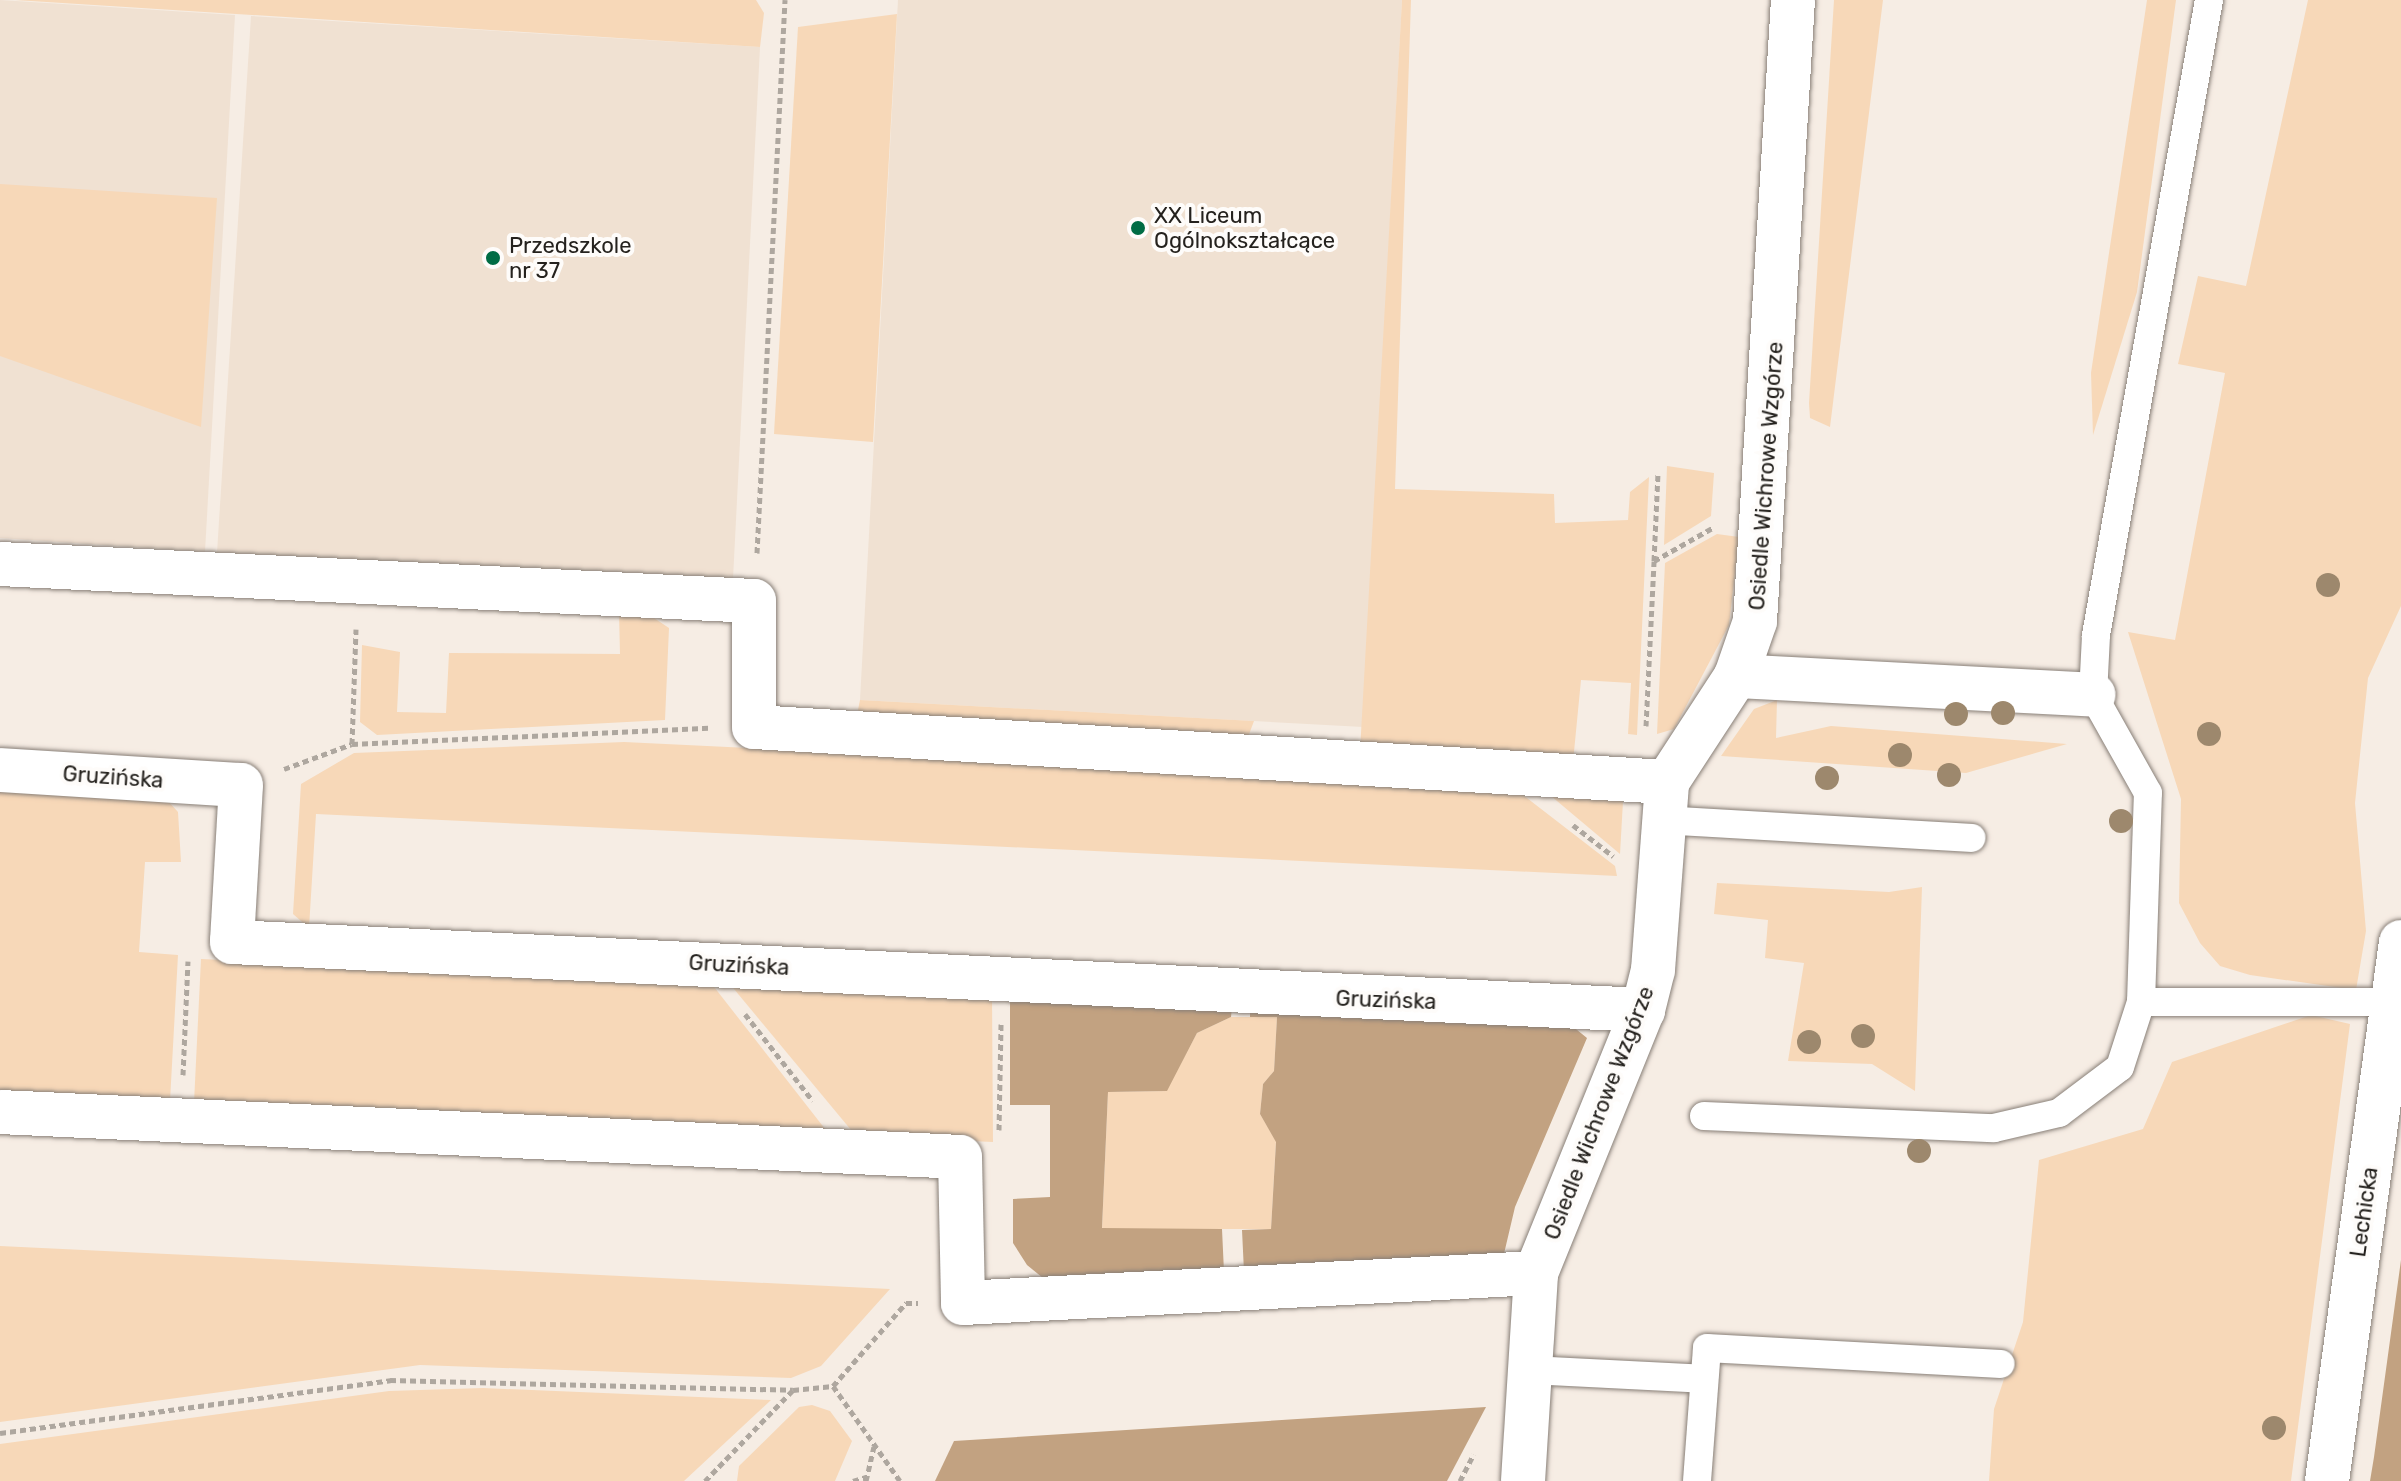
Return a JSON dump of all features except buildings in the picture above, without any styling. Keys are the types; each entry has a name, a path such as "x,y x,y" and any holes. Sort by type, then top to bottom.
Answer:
{"street":[{"name":"Osiedle Wichrowe Wzgórze","path":"1523,1481 1536,1273 1643,1010 1653,970 1664,801 1736,676 1755,621 1766,527 1793,0"},
{"path":"0,564 754,601 754,727 1664,801"},
{"path":"1736,676 2093,695"},
{"name":"Gruzińska","path":"0,770 241,785"},
{"path":"232,942 241,785"},
{"name":"Gruzińska","path":"232,942 1643,1010"},
{"name":"Lechicka","path":"2327,1481 2401,942"},
{"path":"0,1112 960,1157 963,1303 1536,1273"}],"lane":[{"path":"1704,1116 1994,1128 2059,1113 2120,1067 2141,1002 2148,793 2093,695 2149,305 2209,0"},
{"path":"1664,801 1971,838"},
{"path":"2141,1002 2393,1002"},
{"path":"1697,1481 1707,1348 2001,1364"},
{"path":"1529,1370 1704,1379"}],"path":[{"path":"754,601 785,0"},
{"path":"1645,731 1658,472"},
{"path":"1654,561 1716,526"},
{"path":"352,744 357,582"},
{"path":"241,785 352,744 754,727"},
{"path":"181,1121 189,954 232,942"},
{"path":"705,963 853,1152"},
{"path":"960,1157 999,1151 1002,979"},
{"path":"0,1433 390,1380 793,1390 833,1386 906,1303 963,1303"},
{"path":"833,1386 900,1481"},
{"path":"705,1481 793,1390"},
{"path":"853,1481 867,1479 874,1447"}],"shaded area":[{"path":"0,0 235,15 205,552 0,538"},
{"path":"15,0 756,0 764,13 760,47"},
{"name":"XX Liceum Ogólnokształcące","path":"898,0 1402,0 1363,727 860,700"},
{"path":"1402,0 1411,0 1395,489 1554,494 1555,523 1628,520 1630,492 1649,477 1637,735 1628,734 1631,683 1581,680 1573,762 1360,751"},
{"path":"1834,0 1883,0 1830,427 1810,418 1809,403"},
{"path":"2147,0 2176,0 2137,292 2093,435 2091,373"},
{"path":"2308,0 2401,0 2401,606 2368,678 2355,803 2366,931 2356,990 2250,975 2220,966 2200,943 2179,903 2181,799 2128,632 2175,640 2225,373 2178,364 2198,276 2246,286"},
{"path":"897,14 873,442 774,434 798,27"},
{"name":"Przedszkole nr 37","path":"251,16 760,47 733,579 217,553"},
{"path":"0,184 217,198 201,427 0,356"},
{"path":"1667,466 1714,473 1711,516 1664,545"},
{"path":"1717,534 1739,537 1729,625 1674,729 1657,734 1665,563"},
{"path":"619,612 648,614 669,628 665,720 377,735 360,722 362,645 400,652 397,712 446,713 449,653 620,654"},
{"path":"860,700 1254,721 1248,737 867,717 858,710"},
{"path":"1777,700 1776,738 1831,726 2067,744 1966,773 1721,756 1754,709"},
{"path":"624,742 1510,785 1615,866 1617,876 316,814 309,928 293,914 301,784 354,753"},
{"path":"0,785 168,801 178,812 181,862 145,862 139,952 178,955 170,1101 0,1094"},
{"path":"1538,785 1623,801 1620,854"},
{"path":"1717,883 1889,892 1922,887 1915,1091 1872,1064 1788,1061 1804,963 1765,958 1768,920 1714,914"},
{"path":"201,959 711,983 829,1134 194,1103"},
{"path":"729,983 992,996 993,1142 856,1136"},
{"path":"1010,998 1232,1007 1231,1017 1197,1033 1167,1091 1108,1092 1102,1228 1222,1229 1224,1272 1043,1278 1027,1265 1013,1243 1013,1199 1050,1197 1050,1105 1010,1105"},
{"path":"1250,1008 1566,1021 1587,1038 1515,1207 1503,1258 1244,1272 1242,1230 1271,1229 1276,1142 1260,1114 1263,1084 1274,1071 1277,1017 1250,1017"},
{"path":"2311,1015 2350,1024 2291,1481 1989,1481 1994,1409 2023,1322 2039,1160 2143,1129 2172,1062"},
{"path":"1231,1017 1277,1017 1274,1071 1263,1084 1260,1114 1276,1141 1271,1229 1102,1229 1108,1092 1166,1091 1197,1033"},
{"path":"0,1246 890,1289 821,1366 791,1378 420,1365 0,1422"},
{"path":"2401,1260 2401,1481 2370,1481 2374,1457"},
{"path":"483,1388 771,1400 684,1481 0,1481 0,1444 389,1391"},
{"path":"812,1405 830,1411 852,1441 835,1481 737,1481 739,1466 799,1407"},
{"path":"1486,1407 1447,1481 935,1481 954,1441"}],"place":[{"name":"XX Liceum Ogólnokształcące","path":"1138,228"},
{"name":"Przedszkole nr 37","path":"493,258"}]}
